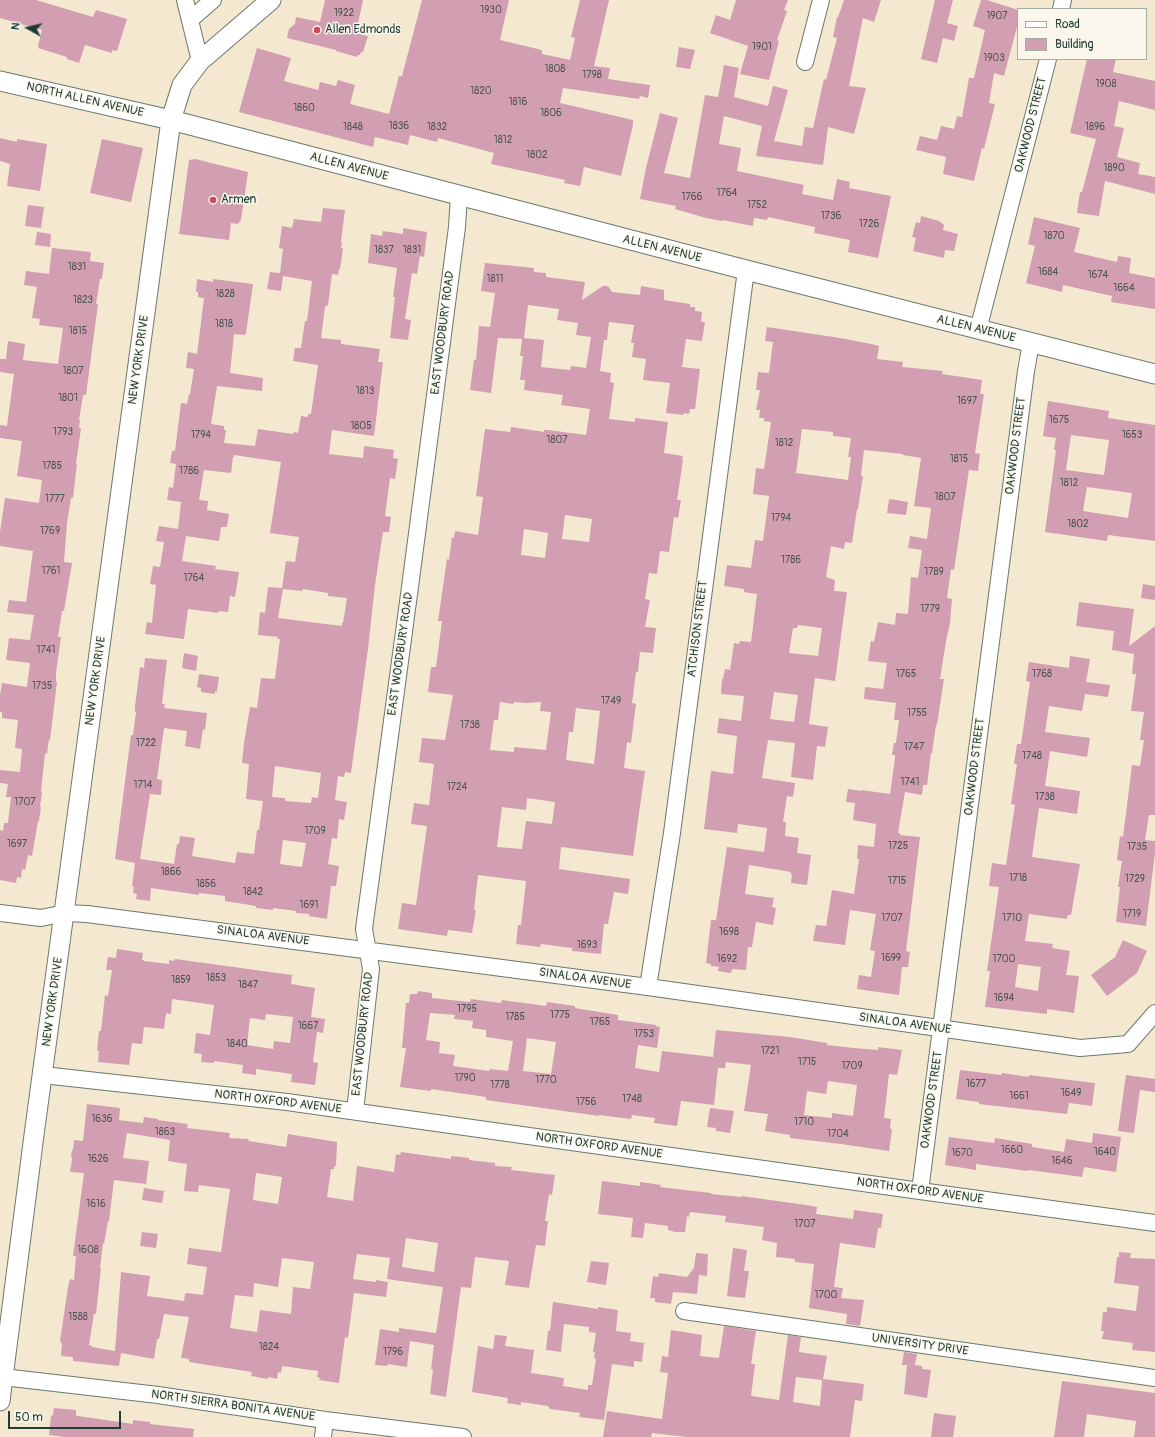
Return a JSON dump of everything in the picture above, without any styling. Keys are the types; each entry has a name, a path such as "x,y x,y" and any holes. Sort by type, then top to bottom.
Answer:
{"street":[{"path":"185,0 200,61"},
{"path":"190,20 213,0"},
{"name":"NEW YORK DRIVE","path":"0,1401 171,120 182,85 200,61 271,0"},
{"path":"805,62 820,0"},
{"name":"OAKWOOD STREET","path":"978,330 1048,60"},
{"name":"NORTH ALLEN AVENUE","path":"0,81 171,120"},
{"name":"ALLEN AVENUE","path":"171,120 978,330 1155,374"},
{"name":"EAST WOODBURY ROAD","path":"355,1111 371,969 364,929 457,227 459,196"},
{"name":"ATCHISON STREET","path":"648,987 672,833 746,270"},
{"name":"OAKWOOD STREET","path":"920,1191 1026,371 1031,343"},
{"name":"SINALOA AVENUE","path":"0,913 41,918 65,913 87,914 648,987 941,1030 1080,1048 1128,1044 1155,1013"},
{"name":"NORTH OXFORD AVENUE","path":"43,1075 355,1111 1155,1223"},
{"name":"UNIVERSITY DRIVE","path":"684,1311 1155,1378"},
{"name":"NORTH SIERRA BONITA AVENUE","path":"3,1376 158,1395 325,1420 463,1437"},
{"path":"323,1437 325,1420"}],"building":[{"path":"0,0 36,0 93,17 96,10 127,19 117,51 112,50 112,53 85,45 79,63 67,59 67,57 38,48 42,30 0,18"},
{"path":"325,0 363,0 356,33 368,36 363,52 361,52 357,57 336,50 287,38 289,29 295,24 296,17 320,22"},
{"path":"422,0 509,0 500,40 542,50 542,54 570,60 575,38 571,37 580,0 609,0 594,66 610,68 608,79 650,85 648,98 640,96 639,99 563,88 560,103 633,120 621,176 584,167 580,186 564,183 565,180 491,164 494,153 438,138 437,142 410,135 408,145 375,137 373,147 239,112 257,48 291,58 284,81 318,90 320,82 336,86 338,80 355,85 350,104 389,114 399,76 402,76"},
{"path":"736,0 788,0 784,10 787,11 777,40 779,41 769,80 740,74 748,46 710,33 716,15 730,20"},
{"path":"844,0 881,0 874,22 863,18 849,86 866,88 854,134 828,127 823,165 756,156 762,126 724,116 719,144 741,148 737,171 804,185 802,194 833,200 837,179 850,182 849,188 891,196 878,258 848,252 850,240 814,233 815,227 768,217 767,220 754,218 753,226 706,218 675,209 676,206 640,199 660,113 678,118 664,173 690,178 705,95 718,97 724,65 739,68 734,97 768,106 773,86 788,90 774,141 802,146 805,127 813,128 824,79 826,80 837,38 833,37 837,17"},
{"path":"935,0 953,0 947,23 958,26 954,41 943,38 937,63 921,59"},
{"path":"981,0 987,0 1017,10 1017,27 1004,76 994,73 989,103 995,104 984,149 982,148 974,181 943,174 946,157 916,150 920,136 937,140 941,126 954,129 957,116 962,117 969,78 974,78 985,30 973,26"},
{"path":"679,47 695,50 690,69 676,67"},
{"path":"1087,60 1116,60 1113,72 1155,81 1155,110 1119,101 1114,126 1124,128 1117,157 1140,163 1138,174 1155,177 1155,194 1105,181 1099,216 1077,213 1080,192 1082,192 1096,139 1070,133"},
{"path":"0,138 17,142 17,139 47,144 40,191 7,186 10,164 0,161"},
{"path":"102,139 143,148 131,202 90,193"},
{"path":"195,159 248,172 241,220 238,224 231,223 229,240 179,234 189,160"},
{"path":"28,205 44,207 41,228 25,226"},
{"path":"323,208 345,210 341,241 341,248 343,248 340,269 338,275 332,274 328,305 325,307 321,338 341,340 341,344 380,349 378,362 383,362 374,436 332,430 329,454 363,458 364,446 394,450 393,458 398,459 395,479 390,478 385,516 391,517 389,532 383,532 351,773 345,772 344,777 338,776 335,800 347,802 344,820 339,819 337,839 332,838 328,864 339,866 336,886 331,886 327,919 309,916 309,914 296,913 296,911 273,908 273,910 256,908 256,906 225,901 225,896 199,893 199,895 151,888 150,901 136,899 137,894 133,893 134,887 132,886 135,863 115,859 131,735 133,735 136,712 135,706 140,667 144,668 145,658 167,660 162,704 165,704 164,708 207,713 205,730 203,729 200,749 185,746 187,731 164,728 157,779 162,780 161,795 150,794 140,859 174,864 177,844 179,844 180,836 195,838 192,856 235,863 237,852 254,854 263,801 246,799 249,764 242,763 244,743 250,707 257,708 261,678 275,679 280,639 277,639 278,637 258,635 260,612 265,613 268,587 282,588 286,561 295,562 299,537 270,533 281,462 234,455 231,473 204,470 199,500 208,501 207,510 229,514 227,527 221,527 219,541 186,536 182,561 216,566 215,569 239,572 235,597 230,596 228,612 219,611 218,613 188,609 184,639 145,634 147,622 152,623 156,585 150,584 153,566 160,567 164,542 156,541 159,526 178,529 181,502 167,500 169,487 173,488 176,464 170,463 172,451 175,451 181,403 187,404 194,369 186,368 188,352 197,354 204,298 198,297 198,292 196,292 197,279 213,282 213,279 253,284 246,333 245,335 234,334 230,373 263,378 262,391 217,386 211,424 224,426 224,430 226,430 224,443 255,446 258,429 293,434 294,432 298,433 301,416 308,417 308,414 311,414 318,365 293,361 295,348 301,348 305,321 307,321 312,281 283,276 281,291 267,289 270,272 280,273 283,249 279,248 282,226 292,228 294,219 321,222","holes":["283,589 302,591 303,589 328,593 328,596 347,598 342,626 278,618","275,766 321,773 318,798 312,797 311,803 285,801 285,798 272,797","283,840 306,843 302,867 280,864"]},
{"path":"921,216 939,221 944,225 943,230 958,234 954,251 945,250 944,258 913,251 916,238 912,237 916,222 920,223"},
{"path":"1034,217 1080,228 1074,252 1117,262 1118,256 1131,258 1129,273 1155,278 1155,309 1111,302 1112,296 1063,285 1062,292 1026,283 1035,246 1028,244"},
{"path":"403,228 427,232 424,257 420,256 417,274 412,273 405,319 411,320 408,340 390,338 397,268 368,263 371,234 382,236 383,231 403,234"},
{"path":"37,232 51,234 50,247 35,245"},
{"path":"52,248 91,252 90,261 104,263 96,304 98,304 86,395 83,395 79,420 79,428 81,428 77,464 73,498 71,498 67,523 64,562 72,563 58,637 61,637 56,673 57,682 50,740 49,739 47,754 45,753 41,807 32,856 28,855 25,870 22,869 21,878 17,877 16,883 0,880 0,830 3,831 4,823 8,823 11,797 6,797 8,784 0,783 0,770 20,772 22,749 15,748 18,720 2,718 2,712 0,712 0,695 2,683 27,687 30,663 6,660 9,638 30,640 34,615 7,612 9,600 26,602 33,551 0,546 0,532 5,498 39,503 42,480 17,476 22,441 0,438 0,425 7,426 14,374 0,372 0,359 6,359 8,341 25,344 23,360 58,364 63,328 39,325 40,319 32,318 37,287 24,285 26,271 49,274"},
{"path":"485,263 534,268 534,272 546,273 546,277 585,282 582,300 603,286 608,286 612,292 640,295 641,286 664,290 664,300 690,304 690,307 695,307 695,311 702,312 701,322 705,322 702,341 686,339 682,367 700,369 695,409 690,409 689,414 684,413 683,415 666,413 670,383 643,380 646,359 632,357 634,343 631,343 634,325 609,322 607,340 604,340 600,371 611,373 610,382 614,383 609,419 635,422 635,418 668,422 664,453 683,456 683,460 677,500 681,500 678,518 674,517 669,552 660,551 657,574 649,573 645,599 650,600 645,627 656,628 653,653 640,652 632,703 636,704 631,743 627,742 624,768 645,771 633,856 561,847 559,869 630,879 628,894 614,892 608,924 604,924 601,954 572,951 572,948 541,944 540,947 516,944 518,925 521,925 526,881 478,875 474,910 476,910 472,933 448,930 447,936 398,929 402,903 416,905 427,826 411,824 414,803 429,805 434,764 419,762 422,738 445,740 453,695 428,692 431,667 436,667 442,621 438,621 447,559 449,560 452,537 454,538 455,531 478,535 483,497 476,496 485,429 510,432 511,427 544,432 544,430 548,430 586,435 590,409 561,405 563,395 524,390 525,380 520,380 523,356 520,356 522,339 498,338 491,393 470,390 474,360 476,360 479,326 490,327 495,293 481,291","holes":["528,305 559,309 557,320 578,323 576,335 591,337 586,368 571,366 570,370 541,367 544,340 524,338","565,515 592,519 589,542 562,539","524,529 548,533 545,558 521,555","500,702 513,704 514,702 541,702 540,711 551,712 546,750 514,747 514,752 490,750 494,720 498,720","576,708 600,711 594,764 566,760 569,732 573,732","527,798 555,802 552,824 526,821 522,849 497,847 502,807 526,810"]},
{"path":"767,327 840,338 879,346 877,359 903,362 902,367 943,371 942,374 982,380 980,394 984,394 975,453 980,454 978,471 969,470 954,570 951,569 947,598 952,599 950,623 940,679 944,679 927,785 923,785 922,795 905,792 898,833 900,833 900,835 920,837 906,951 910,952 908,967 902,967 899,995 857,989 859,975 871,977 875,951 870,950 876,914 850,910 845,945 813,941 816,925 826,926 832,890 854,894 859,859 857,859 858,845 874,847 876,824 853,820 855,803 846,802 848,789 890,794 895,758 895,755 892,755 894,743 896,743 899,720 894,720 896,703 864,699 865,687 883,689 887,663 868,661 871,641 874,642 878,622 895,625 896,613 908,614 911,577 918,578 922,550 908,548 910,536 927,539 931,508 914,506 921,458 903,454 864,450 861,476 863,476 852,543 845,542 844,549 831,546 826,577 835,580 834,591 847,592 835,681 815,678 809,724 828,727 825,747 817,746 813,780 791,777 795,743 768,740 762,778 795,783 793,797 787,796 783,822 786,822 785,836 799,838 797,853 811,855 807,885 791,883 791,872 749,865 745,894 774,898 772,907 776,908 773,925 756,922 752,947 748,947 746,970 732,969 731,973 718,971 719,967 711,966 711,964 706,963 711,920 716,920 727,847 764,852 767,828 738,824 737,833 704,829 711,771 733,774 737,736 717,733 719,718 741,721 744,696 721,694 722,679 725,669 730,670 734,643 739,644 740,641 751,642 757,594 744,592 744,589 724,586 727,565 751,568 755,540 763,541 769,496 753,494 756,468 764,469 771,422 764,421 764,418 759,418 760,410 756,410 760,390 756,390 758,372 769,373 773,342 765,341","holes":["802,429 833,432 833,436 851,438 848,457 851,457 848,480 796,473","798,625 822,628 818,656 789,653 793,628 797,628","774,692 798,695 794,722 770,719"]},
{"path":"1048,401 1109,411 1108,418 1155,425 1155,541 1108,535 1107,541 1045,532 1056,450 1054,450 1056,438 1043,436","holes":["1071,435 1109,440 1104,475 1066,470","1087,487 1132,493 1128,518 1083,511"]},
{"path":"890,499 908,502 906,515 887,513"},
{"path":"1143,584 1155,586 1155,600 1141,598"},
{"path":"1079,602 1134,609 1129,646 1155,626 1155,815 1149,815 1145,840 1155,841 1155,853 1146,926 1116,922 1120,887 1118,887 1122,861 1117,860 1120,836 1123,837 1132,765 1140,766 1144,740 1140,740 1144,712 1131,711 1136,674 1132,674 1134,654 1112,650 1114,631 1076,626"},
{"path":"184,653 198,656 196,671 182,668"},
{"path":"1070,656 1090,659 1086,682 1110,685 1108,697 1085,694 1082,711 1049,706 1045,732 1090,738 1087,757 1050,751 1045,786 1080,791 1077,814 1039,808 1032,857 1080,864 1071,915 1068,915 1067,919 1029,914 1025,941 1053,944 1052,948 1070,951 1066,975 1079,976 1074,1013 1047,1009 1047,1014 985,1007 990,971 987,971 999,887 989,886 992,863 1006,865 1015,805 1011,804 1017,764 1014,764 1017,744 1021,744 1030,682 1026,681 1029,662 1069,668","holes":["1018,964 1041,967 1038,991 1015,987"]},
{"path":"199,674 219,677 217,692 215,691 215,694 201,692 201,688 197,687"},
{"path":"1123,940 1147,951 1137,973 1107,996 1091,975 1115,957"},
{"path":"117,949 143,953 142,960 144,961 169,964 169,960 174,961 175,959 292,975 291,984 315,988 311,1017 325,1019 323,1033 317,1032 313,1062 318,1063 315,1085 291,1082 292,1074 256,1069 256,1075 242,1073 243,1065 214,1061 214,1063 201,1062 202,1054 194,1053 196,1033 210,1035 214,1005 172,999 171,1014 166,1013 164,1029 144,1027 142,1044 132,1043 129,1065 98,1062 99,1051 97,1051 99,1031 101,1031 105,995 108,996 112,970 106,970 108,957 116,958","holes":["266,1014 293,1017 290,1043 274,1041 273,1049 247,1045 250,1018 265,1020"]},
{"path":"418,991 432,993 432,998 470,1002 471,999 501,1003 502,1000 546,1006 547,1002 618,1015 618,1020 656,1025 660,1027 657,1048 638,1045 635,1068 659,1072 662,1051 713,1057 716,1030 790,1037 827,1043 827,1045 854,1048 878,1050 878,1047 902,1050 897,1075 889,1074 884,1118 891,1119 890,1128 892,1130 889,1151 790,1138 790,1135 765,1131 768,1114 744,1111 751,1065 726,1062 725,1068 718,1068 714,1105 681,1101 677,1126 654,1123 655,1118 632,1115 631,1119 599,1116 486,1100 486,1097 431,1089 431,1091 400,1087 406,1048 402,1048 406,1003 409,1003 410,994 417,994","holes":["430,1013 455,1015 454,1019 473,1021 472,1028 486,1030 486,1037 513,1041 508,1071 490,1069 489,1071 453,1066 455,1055 439,1053 440,1042 426,1040","527,1038 556,1042 551,1074 523,1071","828,1081 857,1085 853,1116 832,1113 832,1118 804,1115 807,1091 826,1094"]},
{"path":"960,1070 1001,1075 1002,1073 1029,1077 1029,1075 1095,1083 1092,1106 1069,1103 1067,1114 979,1104 979,1102 956,1099"},
{"path":"1126,1075 1155,1079 1155,1092 1140,1090 1134,1133 1118,1131"},
{"path":"87,1104 120,1108 119,1120 143,1123 144,1117 158,1119 188,1124 187,1128 230,1133 229,1138 248,1139 249,1141 286,1147 288,1134 337,1142 336,1166 334,1166 334,1169 331,1169 327,1197 353,1201 357,1166 394,1172 396,1154 400,1155 401,1152 451,1159 451,1156 469,1158 469,1160 495,1163 495,1166 512,1167 511,1170 555,1175 552,1195 549,1194 545,1221 548,1221 545,1246 536,1245 529,1288 505,1285 509,1261 475,1257 471,1288 461,1287 446,1397 430,1394 434,1345 410,1341 407,1367 388,1364 387,1366 375,1365 380,1329 399,1332 399,1328 436,1333 443,1287 387,1279 390,1258 357,1254 353,1279 388,1282 386,1297 354,1293 348,1338 345,1337 339,1383 319,1380 320,1378 317,1377 318,1371 282,1366 281,1373 278,1372 277,1379 268,1377 268,1379 251,1376 252,1372 189,1362 189,1359 181,1358 189,1317 164,1314 159,1339 157,1339 154,1359 121,1353 119,1366 73,1361 73,1357 61,1356 62,1344 60,1341 68,1287 70,1279 74,1280 76,1256 73,1256 84,1173 70,1172 72,1160 71,1154 74,1140 83,1141","holes":["127,1133 170,1140 168,1161 187,1164 184,1191 198,1192 199,1185 230,1189 221,1252 189,1248 187,1264 207,1267 203,1295 187,1293 185,1294 184,1301 147,1296 150,1276 121,1272 115,1351 92,1347 89,1345 94,1314 96,1314 103,1243 104,1244 109,1221 114,1180 146,1184 149,1161 123,1158","256,1173 282,1177 278,1204 253,1200","406,1238 438,1243 434,1272 402,1267","282,1258 314,1262 310,1289 293,1287 291,1314 260,1310 257,1332 230,1328 235,1295 253,1297 254,1283 278,1287"]},
{"path":"710,1108 734,1111 730,1133 716,1131 716,1128 707,1127"},
{"path":"1093,1133 1121,1137 1116,1172 1084,1167 1082,1177 976,1164 976,1170 945,1165 949,1137 994,1143 995,1138 1032,1144 1032,1147 1064,1152 1066,1139 1092,1143"},
{"path":"602,1181 640,1186 640,1182 661,1185 660,1187 806,1205 817,1207 816,1214 853,1219 854,1210 883,1214 881,1228 878,1228 875,1248 840,1243 834,1287 843,1288 841,1298 864,1300 860,1326 846,1324 847,1314 809,1308 814,1264 795,1262 795,1259 776,1257 777,1243 762,1240 764,1227 725,1222 726,1216 690,1212 689,1217 687,1216 685,1232 675,1232 668,1230 668,1226 645,1223 643,1238 631,1237 633,1218 598,1214"},
{"path":"144,1188 164,1191 162,1203 142,1200"},
{"path":"142,1232 158,1234 156,1248 140,1246"},
{"path":"733,1248 747,1250 744,1271 749,1271 745,1298 727,1296"},
{"path":"1119,1252 1131,1253 1130,1258 1155,1259 1155,1352 1132,1350 1133,1343 1102,1339 1104,1331 1101,1331 1103,1312 1107,1312 1107,1307 1136,1311 1139,1286 1114,1283"},
{"path":"696,1253 708,1254 707,1276 699,1275 697,1294 673,1292 671,1304 655,1302 655,1298 650,1298 653,1276 658,1277 659,1273 687,1277 694,1268"},
{"path":"591,1261 609,1263 606,1285 587,1282"},
{"path":"553,1302 598,1309 598,1307 618,1310 616,1331 631,1333 630,1341 644,1343 642,1362 634,1361 634,1367 612,1364 604,1420 579,1417 580,1413 550,1409 548,1406 521,1402 521,1405 507,1403 508,1398 472,1392 478,1346 493,1349 495,1335 507,1336 505,1346 534,1350 531,1373 564,1378 563,1386 588,1390 588,1385 592,1385 596,1359 594,1358 595,1352 593,1352 596,1333 589,1332 589,1327 564,1324 561,1352 546,1350 548,1331 550,1331"},
{"path":"724,1326 756,1331 751,1364 755,1364 751,1396 779,1400 788,1335 801,1337 799,1352 827,1356 823,1379 864,1384 862,1401 855,1400 850,1437 687,1437 652,1433 651,1437 603,1437 607,1411 662,1419 668,1373 660,1372 662,1356 668,1357 671,1330 702,1335 700,1356 719,1358","holes":["796,1377 822,1380 820,1406 793,1402"]},
{"path":"904,1352 917,1354 915,1365 922,1366 922,1369 931,1370 927,1398 904,1394 907,1365 902,1365"},
{"path":"1062,1381 1155,1393 1155,1437 1134,1437 1136,1421 1087,1414 1084,1437 1054,1437"},
{"path":"54,1408 76,1410 76,1415 78,1416 133,1424 133,1420 150,1422 150,1424 194,1429 193,1437 64,1437 49,1435 51,1416 53,1415"},
{"path":"934,1413 956,1416 953,1437 931,1437"}],"place":[{"name":"Allen Edmonds","path":"317,30"},
{"name":"Armen","path":"213,200"}]}
